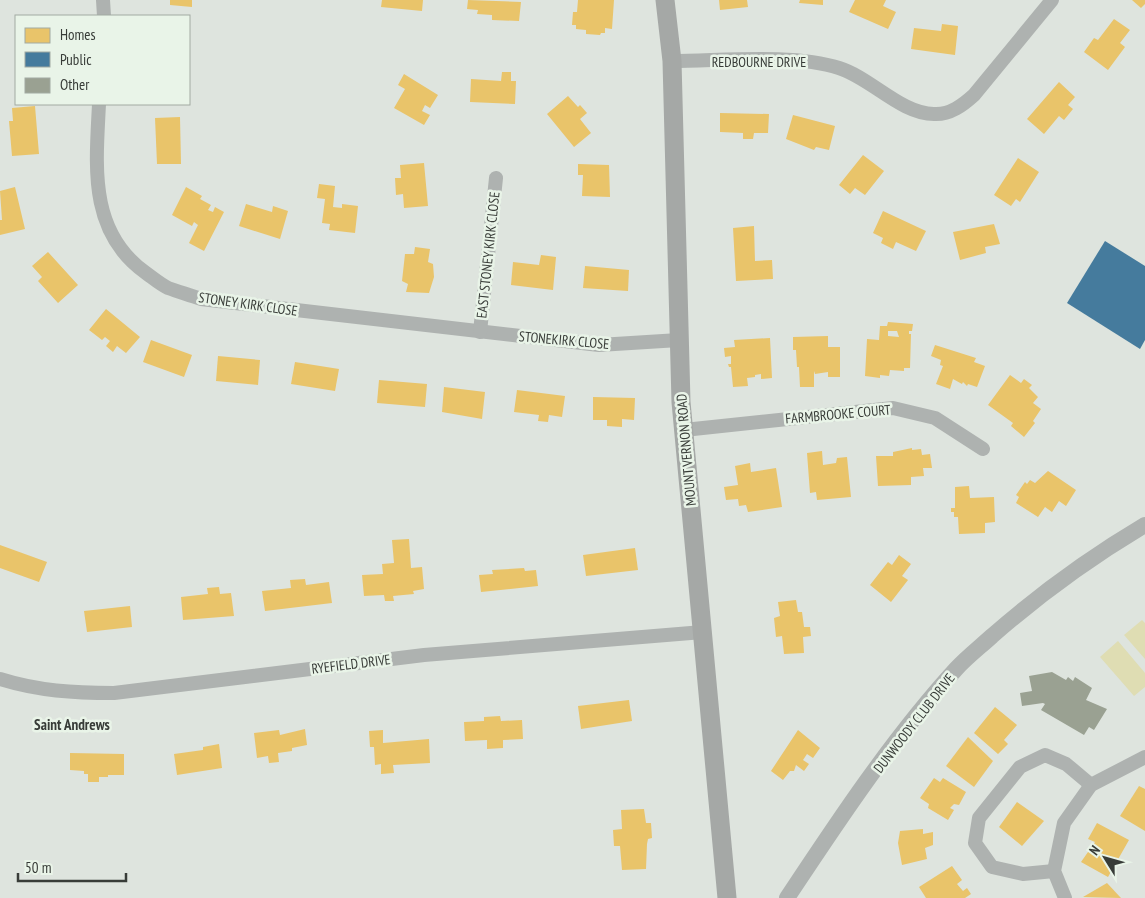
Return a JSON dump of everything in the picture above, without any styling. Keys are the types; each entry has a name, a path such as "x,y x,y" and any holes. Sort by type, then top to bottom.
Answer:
{"main road":[{"name":"MOUNT VERNON ROAD","path":"665,0 672,61 679,340 684,430 727,898"}],"street":[{"path":"103,0 104,15"},
{"name":"REDBOURNE DRIVE","path":"672,61 796,60 820,63 858,76 916,112 935,114 950,112 964,105 974,95 1052,0"},
{"name":"STONEY KIRK CLOSE","path":"99,105 96,166 97,189 101,209 110,230 122,250 137,266 167,287 201,299 480,332"},
{"name":"EAST STONEY KIRK CLOSE","path":"480,332 496,178"},
{"name":"STONEKIRK CLOSE","path":"480,332 599,345 679,340"},
{"name":"FARMBROOKE COURT","path":"684,430 893,408 935,418 984,449"},
{"name":"DUNWOODY CLUB DRIVE","path":"787,898 828,836 905,731 957,668 1040,596 1082,565 1143,530"},
{"name":"RYEFIELD DRIVE","path":"0,679 22,686 67,693 114,693 424,655 703,632"},
{"path":"1054,871 1024,874 992,867 975,842 979,818 1020,767 1045,755 1066,764 1091,785"},
{"path":"1064,898 1054,871 1064,823 1091,785 1145,757"}],"shaded area":[{"path":"1142,620 1145,623 1145,659 1124,635"},
{"path":"1118,641 1145,673 1145,687 1134,696 1100,657"}],"building: Homes":[{"path":"170,0 192,0 192,7 170,5"},
{"path":"382,0 423,0 422,11 381,7"},
{"path":"468,0 521,2 519,21 492,20 492,15 477,14 478,10 467,9"},
{"path":"578,0 614,0 612,29 605,28 605,33 600,35 586,34 586,30 576,29 576,25 572,25 573,12 577,12"},
{"path":"719,0 747,0 748,7 720,10"},
{"path":"800,0 823,0 823,5 799,3"},
{"path":"855,0 886,0 883,6 896,12 888,29 849,12"},
{"path":"1132,0 1145,0 1145,4 1141,8"},
{"path":"1114,19 1130,30 1120,43 1125,47 1108,70 1084,52 1094,38 1098,40"},
{"path":"942,24 958,26 955,55 911,49 914,28 941,31"},
{"path":"502,72 511,72 511,81 516,81 515,104 470,102 471,79 501,81"},
{"path":"404,74 438,95 430,108 425,105 422,111 430,115 424,125 394,108 405,89 398,85"},
{"path":"1059,82 1075,97 1068,105 1073,109 1064,120 1059,116 1044,134 1027,119"},
{"path":"568,96 578,107 580,105 587,113 580,119 591,133 574,147 547,114"},
{"path":"35,106 39,154 12,156 9,121 13,121 12,108"},
{"path":"720,113 769,114 768,133 754,133 753,139 743,139 743,133 720,132"},
{"path":"793,115 835,126 829,150 816,147 814,150 786,139"},
{"path":"180,117 181,164 157,164 155,118"},
{"path":"863,155 884,171 865,195 855,188 850,194 839,185"},
{"path":"1018,158 1039,172 1020,202 1016,199 1011,206 994,195"},
{"path":"424,163 428,206 404,208 403,194 396,195 395,178 401,178 400,165"},
{"path":"578,164 609,165 610,197 582,196 583,175 578,175"},
{"path":"319,184 335,186 333,207 342,208 342,204 358,206 355,233 329,230 330,224 322,223 325,199 317,198"},
{"path":"15,187 25,229 0,235 0,220 2,220 0,191"},
{"path":"186,187 202,196 200,199 211,205 208,210 213,212 215,207 224,212 204,251 189,243 198,225 194,222 192,226 172,215"},
{"path":"246,204 272,212 273,206 288,211 280,239 239,226"},
{"path":"883,211 926,231 916,251 896,242 893,249 881,243 883,238 873,233"},
{"path":"994,224 1000,244 985,247 986,253 960,260 953,232"},
{"path":"754,226 755,261 772,260 773,279 736,281 733,228"},
{"path":"415,247 430,249 428,262 433,264 434,277 429,293 406,292 408,284 402,281 405,254 414,254"},
{"path":"48,252 78,285 58,303 38,281 42,277 32,266"},
{"path":"541,255 556,257 553,290 511,285 513,262 539,265"},
{"path":"585,266 629,270 628,291 583,288"},
{"path":"106,309 140,337 126,353 117,346 113,352 106,346 110,341 105,337 102,340 89,330"},
{"path":"888,322 913,324 912,331 909,331 909,334 911,334 910,368 904,368 904,371 890,370 889,376 880,375 880,378 865,376 867,339 879,340 880,326 887,326","holes":["888,331 897,331 899,337 888,336"]},
{"path":"828,336 828,347 840,347 840,377 828,377 828,372 815,374 814,371 814,387 800,387 796,350 793,350 793,337"},
{"path":"770,338 772,378 761,379 761,374 755,375 755,377 747,378 748,386 733,387 731,367 728,364 731,364 731,356 725,357 724,348 735,347 734,340"},
{"path":"151,340 192,355 184,377 143,362"},
{"path":"935,345 976,358 974,362 985,366 977,387 968,384 967,386 963,382 962,384 953,379 950,389 936,384 943,366 940,365 941,360 931,356"},
{"path":"218,356 260,360 258,385 216,381"},
{"path":"295,362 339,369 335,391 291,384"},
{"path":"1010,375 1021,383 1024,379 1032,385 1029,388 1038,397 1033,403 1041,409 1033,421 1035,423 1024,437 1011,426 1013,423 988,405"},
{"path":"379,380 427,384 425,407 377,403"},
{"path":"444,387 485,392 482,419 442,412"},
{"path":"517,390 565,396 562,417 549,415 548,422 538,421 539,415 514,412"},
{"path":"593,397 635,398 634,420 622,419 622,427 607,426 607,420 593,420"},
{"path":"912,448 912,450 921,449 922,455 930,454 932,468 923,468 924,476 911,477 911,485 878,486 876,456 893,456 893,452"},
{"path":"822,451 823,465 836,463 837,458 847,457 851,497 817,500 816,492 810,493 807,453"},
{"path":"750,463 751,472 776,468 782,507 748,512 746,505 739,506 738,499 726,500 724,487 738,485 735,466"},
{"path":"1048,471 1076,490 1066,506 1059,501 1052,512 1045,507 1038,517 1016,503 1019,497 1016,495 1025,482 1027,484 1030,480 1035,483"},
{"path":"969,486 970,498 994,497 995,522 985,523 985,533 959,534 958,517 954,517 954,512 951,512 951,508 955,508 955,487"},
{"path":"409,539 411,568 422,567 424,589 413,591 414,594 393,596 394,601 385,601 384,595 364,596 362,575 383,574 382,564 394,563 392,540"},
{"path":"0,545 47,562 39,582 0,568"},
{"path":"635,548 638,570 586,576 583,555"},
{"path":"899,555 911,564 902,576 908,580 891,602 870,585 888,562 892,565"},
{"path":"524,568 525,571 536,570 538,586 481,592 479,575 493,574 492,570"},
{"path":"305,579 306,585 329,582 332,603 265,611 262,591 291,588 290,580"},
{"path":"219,587 220,594 231,593 234,616 183,620 181,597 208,594 207,588"},
{"path":"796,600 798,612 802,612 804,627 810,627 811,636 803,637 804,653 784,654 782,636 776,637 774,618 780,616 778,602"},
{"path":"130,606 132,627 87,632 84,611"},
{"path":"629,700 632,721 581,729 578,706"},
{"path":"995,707 1017,725 1004,740 1008,744 998,754 974,733"},
{"path":"500,716 501,721 522,720 523,739 503,740 503,748 487,749 487,740 465,741 464,722 484,721 484,717"},
{"path":"305,729 307,745 292,748 292,751 278,753 279,762 269,763 268,756 257,758 254,733 279,730 280,735"},
{"path":"383,730 383,743 429,739 430,763 393,765 394,773 381,774 381,764 375,765 374,747 370,747 369,731"},
{"path":"798,730 820,748 813,758 807,754 803,760 809,764 804,771 796,765 794,771 790,771 783,780 771,771"},
{"path":"968,737 993,761 974,787 946,766"},
{"path":"219,744 222,768 177,775 174,754 203,750 203,747"},
{"path":"70,753 124,754 124,775 108,775 108,777 99,777 99,782 88,782 88,774 84,774 84,771 70,770"},
{"path":"934,778 940,782 943,778 966,792 959,805 954,804 950,808 954,810 948,820 928,808 929,804 920,798"},
{"path":"1139,786 1145,789 1145,831 1120,816"},
{"path":"1017,802 1044,821 1022,846 999,827"},
{"path":"644,809 646,823 651,823 652,838 648,839 647,844 646,869 622,870 620,846 614,846 613,830 622,829 621,810"},
{"path":"1097,823 1129,840 1108,877 1081,862 1095,842 1088,839"},
{"path":"923,829 923,834 933,832 933,845 925,848 927,859 902,865 898,843 900,831"},
{"path":"952,866 962,880 957,884 963,891 967,888 971,894 965,898 926,898 919,887"},
{"path":"1107,883 1121,898 1083,897"}],"building: Public":[{"path":"1105,241 1145,266 1145,340 1140,349 1067,303"}],"building: Other":[{"path":"1052,672 1066,680 1068,677 1073,681 1075,677 1092,688 1086,700 1107,709 1094,730 1089,727 1084,735 1041,710 1045,704 1043,703 1022,706 1020,693 1032,691 1029,676"}],"district":[{"name":"Saint Andrews","path":"72,724"}]}
